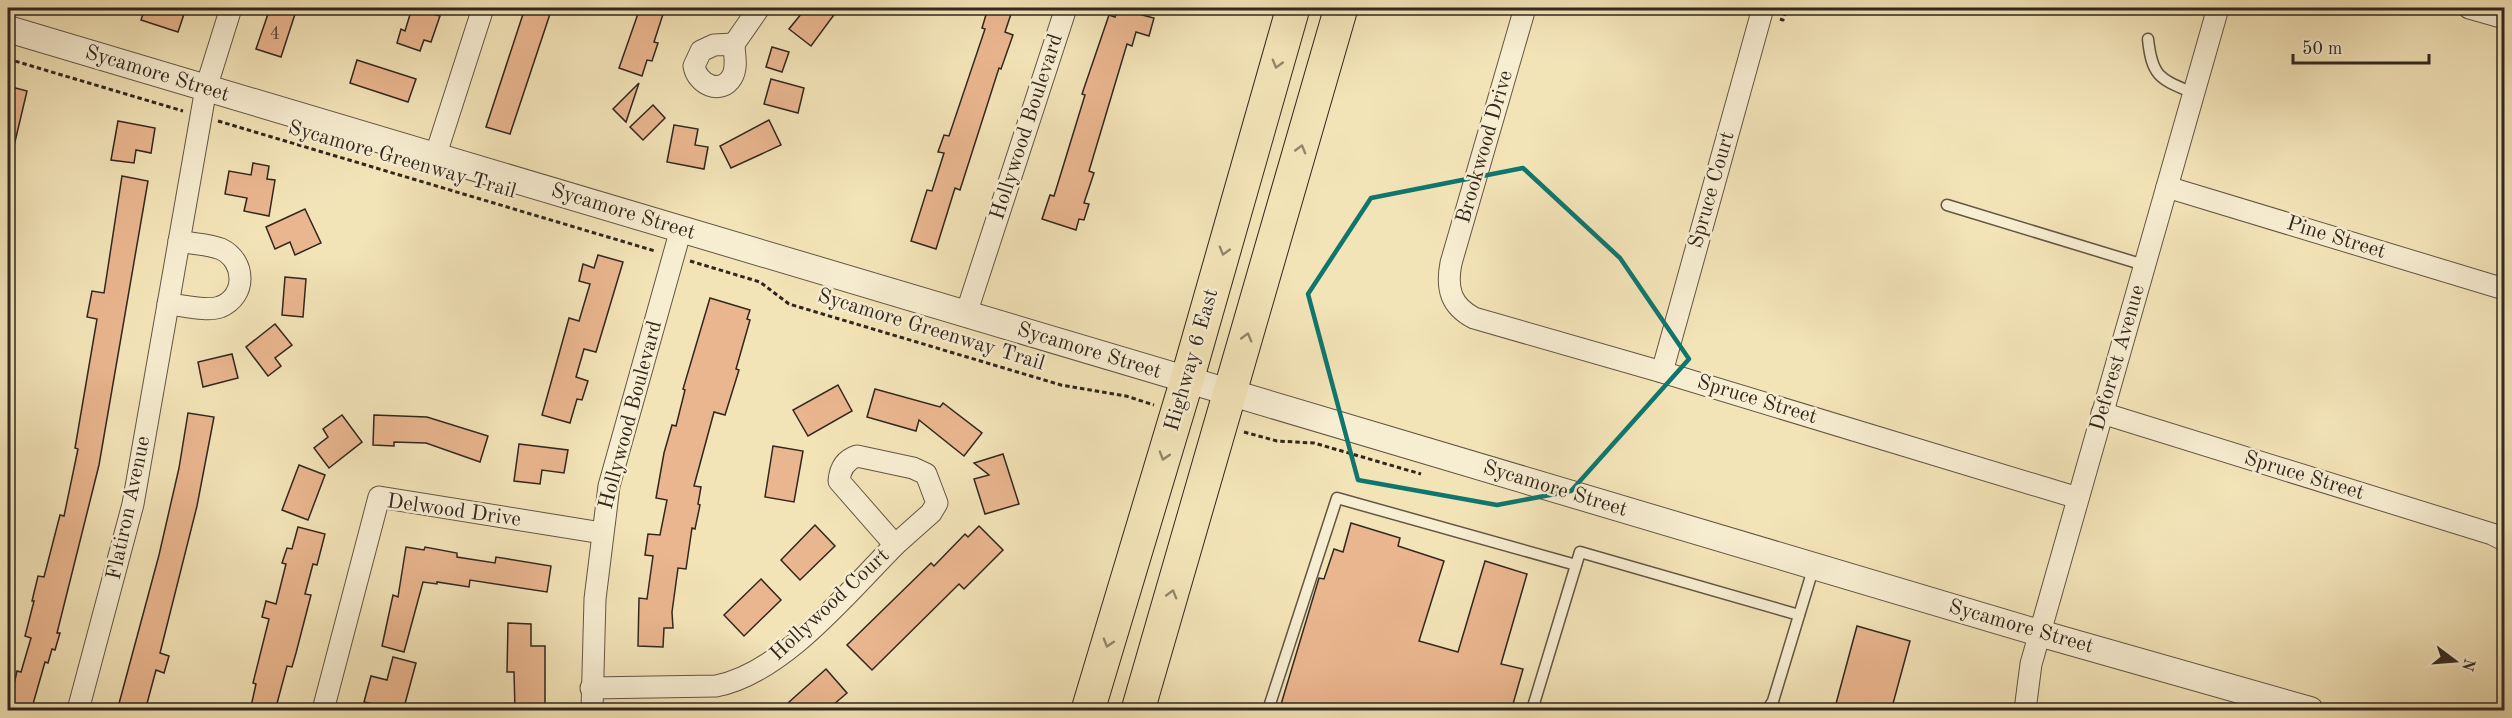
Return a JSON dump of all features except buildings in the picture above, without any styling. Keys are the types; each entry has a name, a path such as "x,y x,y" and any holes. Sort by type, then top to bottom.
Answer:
{"main road":[{"name":"Highway 6 East","path":"1088,711 1187,380 1293,8"},
{"path":"1138,711 1341,8"}],"street":[{"name":"Flatiron Avenue","path":"78,711 125,541 206,88 231,8"},
{"path":"435,157 483,8"},
{"path":"734,44 759,8"},
{"name":"Hollywood Boulevard","path":"966,314 1066,8"},
{"name":"Brookwood Drive","path":"1450,288 1451,263 1525,8"},
{"name":"Spruce Court","path":"1662,372 1763,8"},
{"name":"Deforest Avenue","path":"2025,711 2031,664 2039,633 2218,8"},
{"path":"2469,8 2505,18"},
{"name":"Sycamore Street","path":"8,29 2039,633 2310,711"},
{"name":"Pine Street","path":"2167,187 2505,289"},
{"name":"Hollywood Boulevard","path":"592,711 595,600 609,486 681,229"},
{"path":"168,304 218,308 232,300 240,286 240,270 232,256 219,248 180,241"},
{"name":"Spruce Street","path":"1450,288 1454,301 1461,311 1474,318 1662,372 2078,498"},
{"name":"Spruce Street","path":"2102,413 2492,534 2505,540"},
{"name":"Hollywood Court","path":"591,688 716,686 732,683 752,674 803,637 895,545 931,513 937,503 931,482 926,474 913,468 874,458 851,458 840,471 839,481 895,545"},
{"name":"Delwood Drive","path":"323,711 379,498 602,533"}],"lane":[{"path":"2148,39 2151,60 2165,82 2193,93"},
{"path":"1947,205 2144,265"},
{"path":"1268,711 1337,498 1576,565"},
{"path":"1532,711 1580,552 1799,615"},
{"path":"1767,711 1773,701 1814,566"}],"path":[{"path":"8,59 184,111"},
{"name":"Sycamore Greenway Trail","path":"211,119 760,282 789,304 1061,385"}],"highlighted area":[{"path":"1523,168 1620,258 1689,359 1571,491 1497,505 1358,480 1308,294 1371,198"}]}
